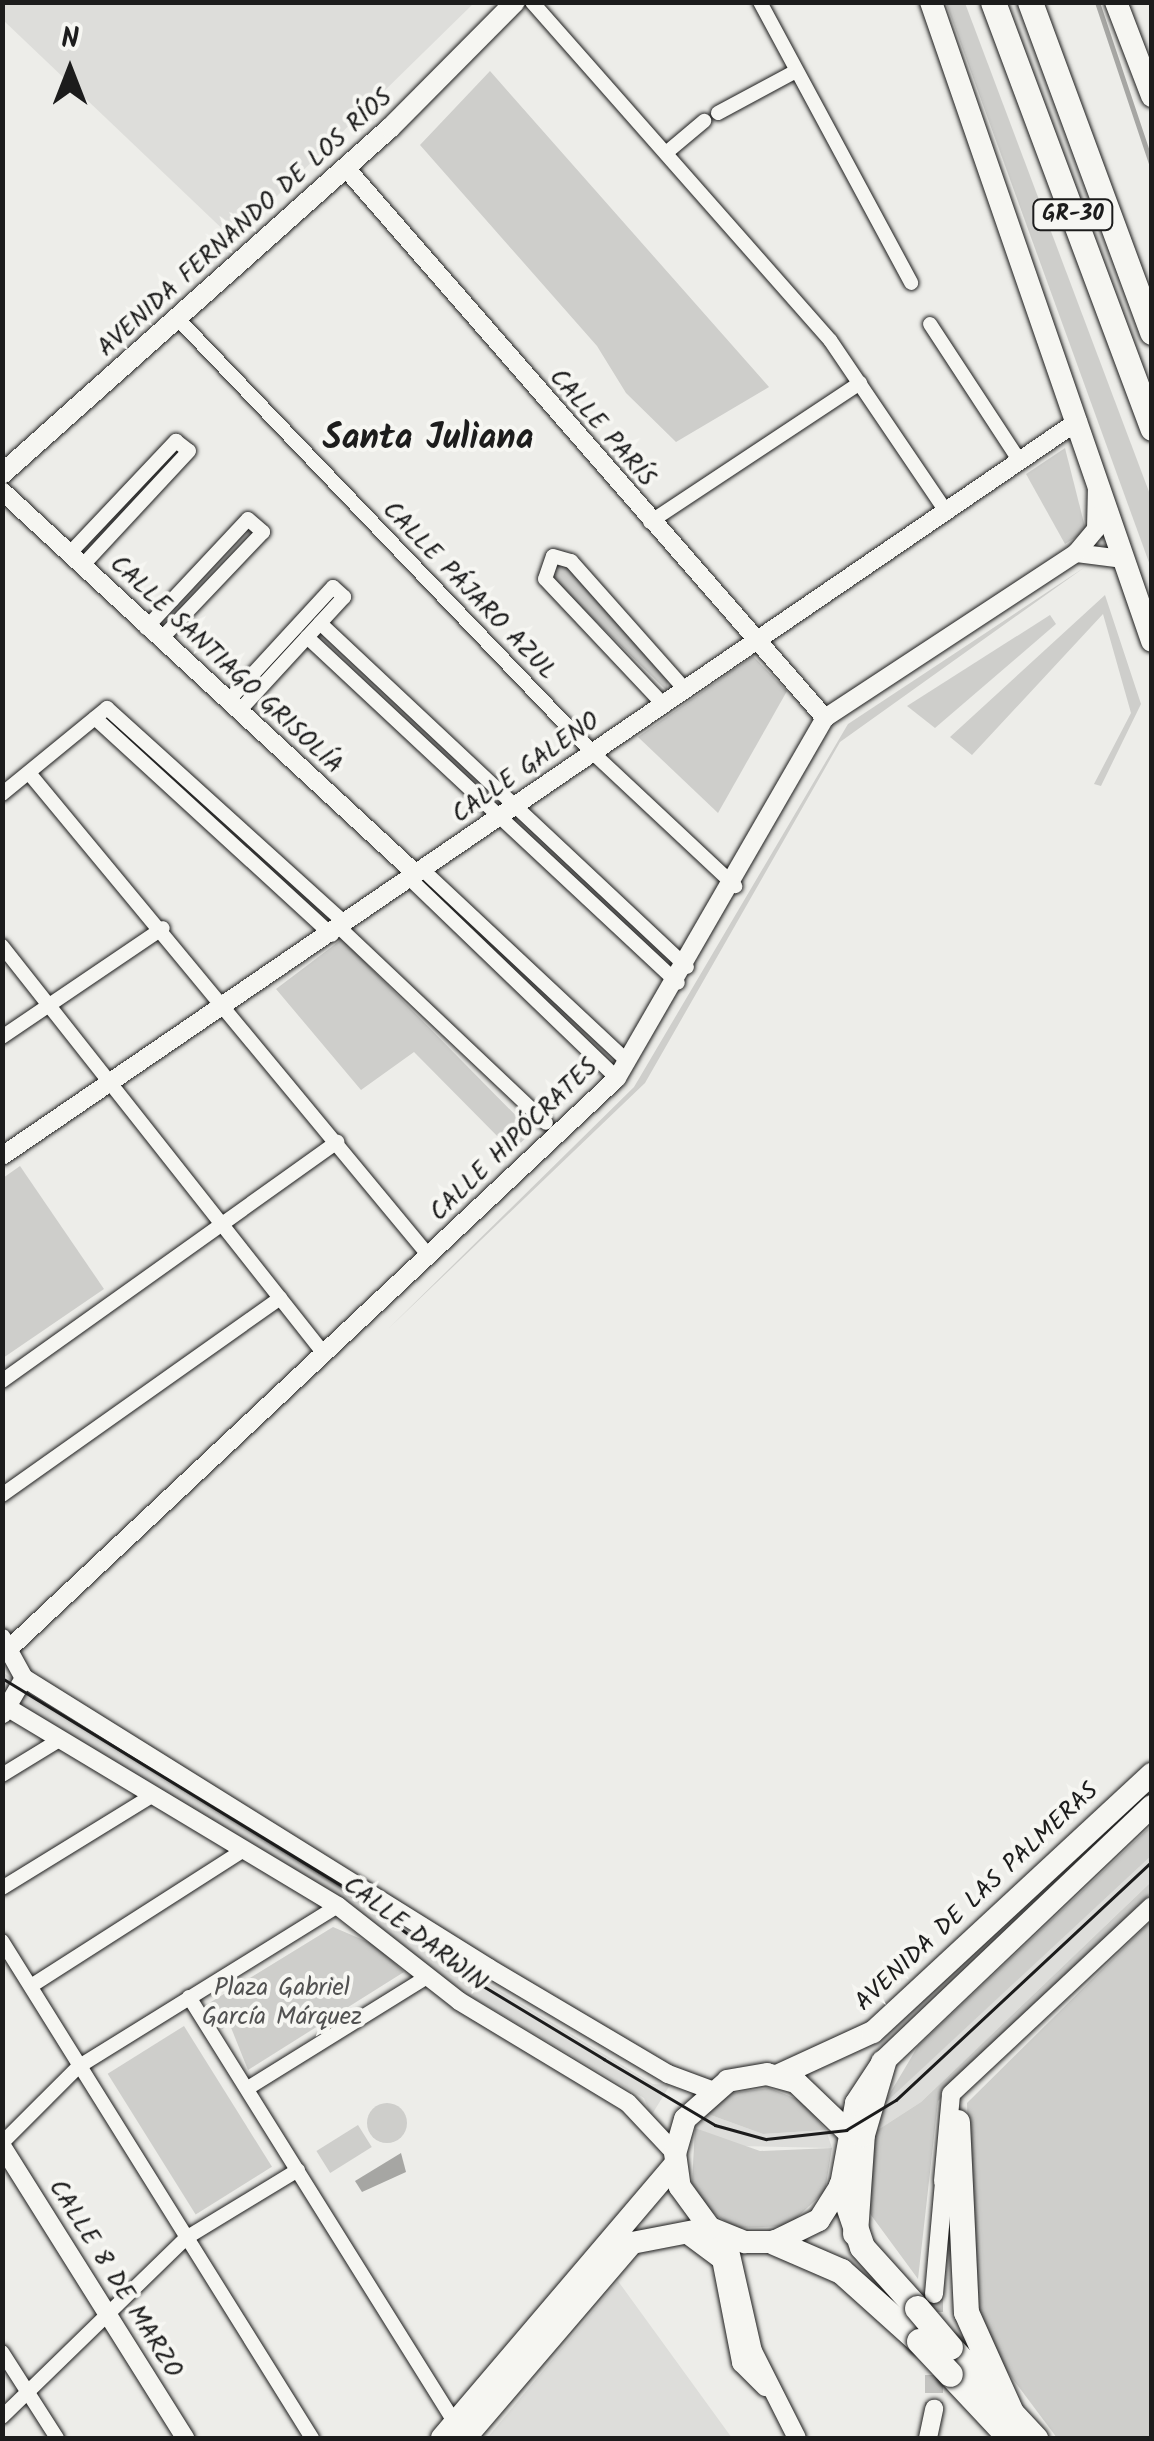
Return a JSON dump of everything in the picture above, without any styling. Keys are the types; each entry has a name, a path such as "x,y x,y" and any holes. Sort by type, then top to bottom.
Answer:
{"highway":[{"name":"GR-30","path":"994,2 1152,428"},
{"name":"GR-30","path":"1030,2 1152,332"},
{"path":"855,2233 862,2134 883,2062"},
{"path":"957,2122 966,2312 1011,2426"},
{"path":"841,2185 855,2233 926,2301 950,2347 1011,2426"},
{"path":"769,2243 841,2271 950,2374 1011,2426 1035,2438"}],"main road":[{"name":"AVENIDA FERNANDO DE LOS RÍOS","path":"2,474 346,167 515,2"},
{"path":"931,2 1152,641"},
{"path":"1116,2 1152,96"},
{"name":"AVENIDA DE LAS PALMERAS","path":"779,2076 873,2032 1152,1774"},
{"path":"454,2433 615,2258 646,2234 676,2228 769,2243 820,2220 841,2185 846,2130 883,2062 1152,1806"},
{"path":"718,2232 680,2187 676,2158 685,2120 710,2090 745,2075 779,2076 814,2094 846,2130"},
{"path":"454,2433 676,2158"},
{"path":"676,2228 723,2259 743,2362 766,2385"}],"street":[{"path":"532,2 666,152 860,382 945,510"},
{"path":"760,2 910,283"},
{"path":"666,152 711,117 796,71"},
{"name":"CALLE PARÍS","path":"346,167 650,522 825,718"},
{"name":"CALLE PÁJARO AZUL","path":"178,319 593,754 734,886"},
{"path":"930,324 1019,460"},
{"path":"650,522 860,382"},
{"name":"CALLE GALENO","path":"2,1156 227,1007 593,754 752,637 1078,421"},
{"path":"176,440 189,451 76,560 176,440"},
{"path":"1076,553 1096,529 1098,480"},
{"name":"CALLE SANTIAGO GRISOLÍA","path":"2,491 416,874"},
{"path":"248,519 263,532 153,634 248,519"},
{"path":"1076,553 1123,558"},
{"name":"CALLE HIPÓCRATES","path":"7,1642 324,1354 623,1070 683,976 825,718 1076,553"},
{"path":"661,702 545,579 552,556 571,561 683,687"},
{"path":"333,586 344,597 234,706 333,586"},
{"path":"320,622 683,976"},
{"path":"308,636 510,809"},
{"path":"2,794 101,713 546,1123"},
{"path":"28,773 163,928 429,1256"},
{"path":"416,874 623,1070"},
{"path":"2,1037 163,928"},
{"path":"2,946 324,1354"},
{"path":"2,1381 337,1142"},
{"path":"2,1495 280,1298"},
{"path":"6,1712 24,1678 7,1642"},
{"name":"CALLE DARWIN","path":"24,1678 519,1986 710,2090"},
{"name":"CALLE DARWIN","path":"6,1712 61,1739 338,1906 427,1977 628,2103 676,2158"},
{"path":"2,1775 61,1739"},
{"path":"2,1888 153,1795"},
{"path":"31,1986 244,1850"},
{"path":"2,2145 78,2067 338,1906"},
{"path":"943,2181 945,2105 971,2075 1152,1906"},
{"path":"2,1941 312,2438"},
{"path":"248,2088 427,1977"},
{"path":"190,1997 454,2433"},
{"path":"926,2301 943,2181 971,2075"},
{"name":"CALLE 8 DE MARZO","path":"2,2145 182,2437"},
{"path":"2,2416 186,2238 298,2170"},
{"path":"718,2232 742,2281 766,2385 797,2438"},
{"path":"742,2281 769,2243"},
{"path":"2,2352 57,2438"}],"shaded area":[{"path":"2,3 474,3 233,239 3,20"},
{"path":"2,1672 352,1885 482,1980 653,2084 670,2085 651,2116 644,2098 472,1997 468,2002 5,1701"},
{"path":"1151,1856 1151,1882 921,2102 870,2135 877,2110"},
{"path":"705,2113 763,2134 826,2130 832,2148 736,2146 695,2128"},
{"path":"401,2153 406,2172 362,2192 355,2181"},
{"path":"618,2281 732,2438 487,2438 488,2437"}],"green space":[{"path":"946,3 965,3 1151,497 1151,568"},
{"path":"490,71 769,387 676,442 626,393 597,346 420,145"},
{"path":"1065,448 1086,531 1065,544 1026,474"},
{"path":"552,563 564,563 668,678 667,691 555,581"},
{"path":"1085,567 840,742 645,1083 388,1329 634,1087 848,724"},
{"path":"1105,595 1141,704 1101,786 1094,784 1131,713 1103,614 972,755 950,737"},
{"path":"1050,615 1056,624 935,728 907,706"},
{"path":"753,656 787,691 718,813 638,737"},
{"path":"342,939 532,1132 512,1151 414,1052 361,1090 276,989"},
{"path":"20,1166 104,1289 3,1358 3,1178"},
{"path":"1151,1826 1151,1856 883,2105 918,2046"},
{"path":"1151,1882 1151,1893 938,2101 918,2279 868,2211 870,2135 921,2102"},
{"path":"1151,1921 1151,2438 1057,2438 985,2342 974,2303 967,2103"},
{"name":"Plaza Gabriel García Márquez","path":"333,1927 375,1945 404,1972 248,2070 230,2025 222,2029 206,2005"},
{"path":"184,2026 272,2167 196,2214 108,2074"},
{"path":"769,2088 802,2101 826,2130 763,2134 705,2113 732,2093"},
{"path":"387,2103 401,2109 407,2123 401,2137 387,2143 373,2137 367,2123 373,2109"},
{"path":"358,2125 372,2147 330,2173 316,2151"},
{"path":"695,2128 760,2151 832,2148 825,2191 788,2226 736,2228 708,2210 692,2183"}],"waterway":[{"path":"1097,2 1152,166"}],"tunnel":[{"path":"934,2294 934,2409"}],"tram line":[{"path":"2,1678 348,1889 455,1969 604,2059 715,2125 766,2139 846,2130 896,2100 1152,1861"}],"district":[{"name":"Santa Juliana","path":"428,439"}]}
